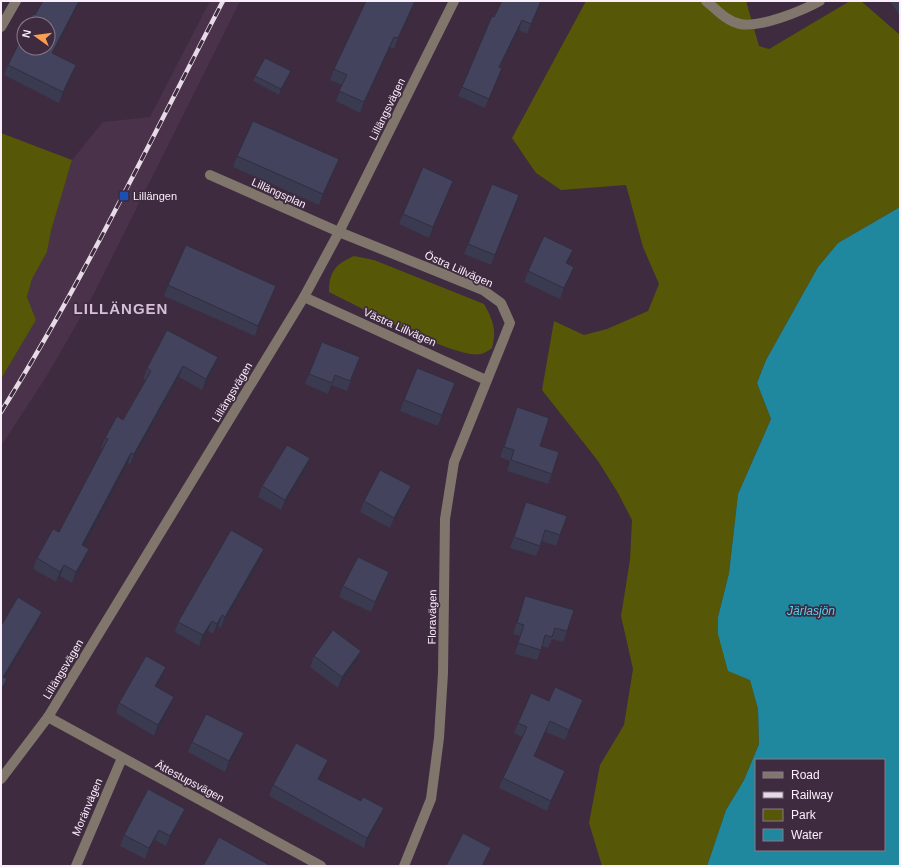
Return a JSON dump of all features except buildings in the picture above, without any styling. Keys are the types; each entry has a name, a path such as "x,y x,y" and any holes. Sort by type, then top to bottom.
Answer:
{"street":[{"path":"1,28 16,1"},
{"name":"Lillängsvägen","path":"1,779 48,717 304,297 339,232 454,1"},
{"path":"706,1 728,19 740,24 764,23 820,1"},
{"name":"Lillängsplan","path":"210,175 339,232"},
{"name":"Östra Lillvägen","path":"339,232 483,290 501,303 510,323 491,370"},
{"name":"Västra Lillvägen","path":"304,297 486,380"},
{"name":"Floravägen","path":"404,866 431,799 440,738 443,665 445,519 454,462 491,370"},
{"name":"Ättestupsvägen","path":"48,717 321,866"},
{"name":"Moränvägen","path":"76,866 122,758"}],"shaded area":[{"path":"210,1 240,1 91,299 48,374 1,446 1,379 36,320 27,297 32,279 47,252 51,231 72,160 103,122 150,117"}],"green space":[{"path":"586,1 746,1 759,46 769,49 850,1 861,1 900,35 900,207 838,243 818,267 766,360 757,383 771,419 738,494 729,573 718,617 750,679 758,709 759,744 744,780 726,810 707,866 602,866 589,823 600,765 624,725 633,669 621,616 630,560 632,520 618,493 598,461 542,390 554,321 584,335 607,329 648,311 659,284 643,247 626,185 561,190 536,173 512,138"},
{"path":"1,133 72,160 51,231 47,252 32,279 27,297 36,320 1,379"},
{"path":"354,256 374,260 484,304 490,315 494,330 492,348 481,354 469,354 451,349 406,330 329,292 332,273 338,265"}],"water":[{"name":"Järlasjön","path":"900,207 900,866 707,866 726,810 744,780 759,744 758,709 750,680 728,671 718,634 718,617 729,573 738,494 771,419 757,383 766,360 818,267 838,243"}],"railway":[{"path":"1,412 61,312 223,1"}],"place":[{"name":"Lillängen","path":"124,196"}],"district":[{"name":"LILLÄNGEN","path":"121,308"}]}
